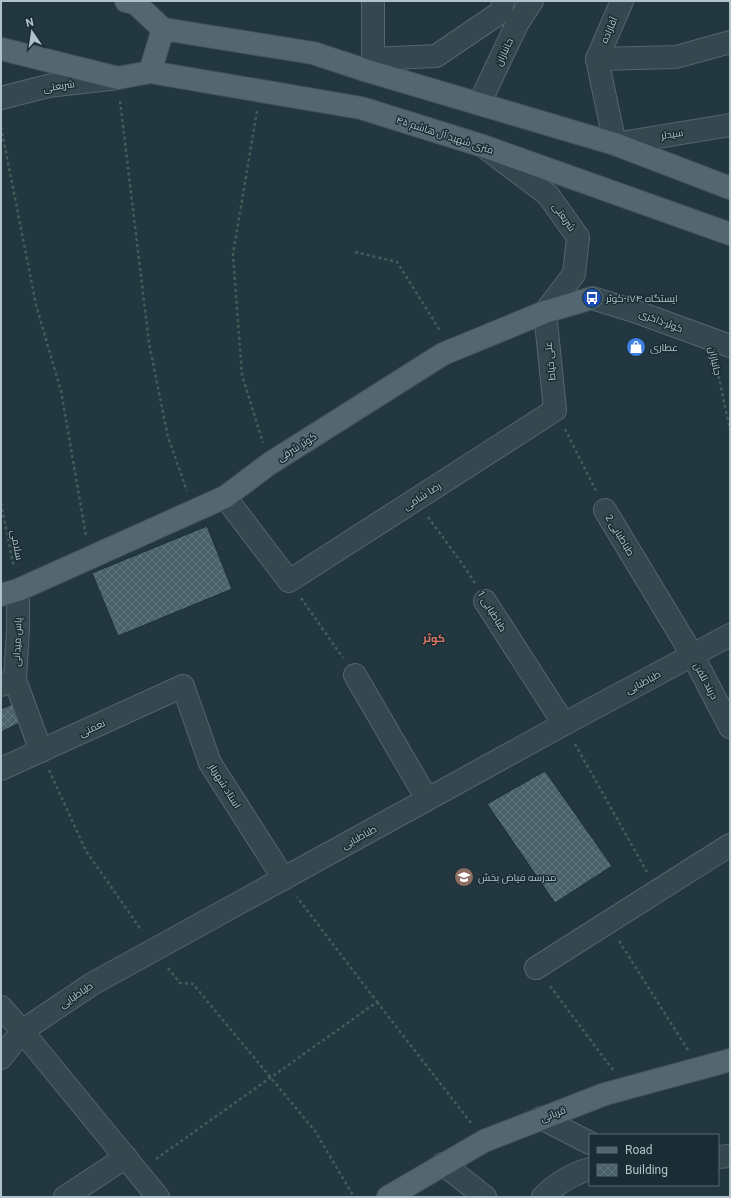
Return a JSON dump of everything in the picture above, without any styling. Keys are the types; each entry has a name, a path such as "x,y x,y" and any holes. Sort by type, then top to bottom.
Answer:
{"main road":[{"path":"126,1 135,3 163,29 313,53 370,65 479,104 615,144 730,188"},
{"path":"1,49 118,78 150,72 163,29"},
{"name":"۴۵ متری شهید آل هاشم","path":"150,72 361,108 483,146 730,234"},
{"name":"کوثر شرقی","path":"9,592 194,510 231,492 269,464 451,350 545,312 592,298"},
{"name":"قربانی","path":"388,1197 484,1141 541,1118 605,1094 730,1060"}],"street":[{"path":"373,1 370,65 436,56 507,12"},
{"name":"جانبازان","path":"479,104 507,12 532,1"},
{"name":"آقازاده","path":"597,59 622,1"},
{"path":"615,144 597,59 676,57 730,42"},
{"name":"شریعتی","path":"1,98 48,86 118,78"},
{"name":"سیدلر","path":"615,144 730,125"},
{"name":"شریعتی","path":"483,146 548,196 578,237 574,274 545,312"},
{"name":"کوثر-ذاکری","path":"592,298 637,312 720,343"},
{"name":"علی خیاط","path":"545,312 555,410"},
{"name":"رضا شامی","path":"292,579 555,410"},
{"path":"231,492 292,579"},
{"name":"طباطبایی 2","path":"604,510 692,656"},
{"name":"پاس میدانی","path":"8,682 18,630 9,592"},
{"name":"طباطبایی 1","path":"485,601 564,724"},
{"name":"طباطبایی","path":"1,1058 22,1031 92,984 564,724 730,635"},
{"name":"دربند تلفن","path":"692,656 730,727"},
{"path":"355,675 428,799"},
{"path":"8,682 41,751"},
{"name":"نعمتی","path":"1,769 183,686"},
{"name":"استاد شهریار","path":"183,686 210,763 284,879"},
{"path":"536,968 730,845"},
{"path":"1,1007 158,1197"},
{"path":"541,1118 589,1142"},
{"path":"719,1157 730,1156"},
{"path":"65,1197 132,1164"},
{"path":"443,1164 485,1197"},
{"path":"544,1197 557,1184 577,1172 589,1169"}],"path":[{"path":"118,78 149,343 168,437 194,510"},
{"path":"260,91 233,254 242,375 269,464"},
{"path":"1,127 36,305 61,391 90,556"},
{"path":"355,252 397,262 437,324 451,350"},
{"name":"جانبازان","path":"720,343 730,430"},
{"name":"طباطبایی 2","path":"555,410 592,482 604,510"},
{"name":"طباطبایی 1","path":"416,500 461,562 485,601"},
{"name":"سلامی","path":"1,503 9,592"},
{"path":"292,579 355,675"},
{"path":"564,724 658,892"},
{"path":"41,751 86,852 154,950 180,983 193,984 315,1131 354,1197"},
{"path":"284,879 484,1141"},
{"path":"608,923 700,1069"},
{"path":"536,968 627,1088"},
{"path":"132,1164 270,1078 377,1002"}],"building":[{"path":"207,526 232,589 118,636 92,573"},
{"path":"15,703 23,721 1,732 1,709"},
{"path":"545,771 612,866 555,903 487,804"}],"place":[{"name":"ایستگاه ۱۷۴-کوثر","path":"592,298"},
{"name":"عطاری","path":"636,347"},
{"name":"مدرسه فیاض بخش","path":"464,877"}],"district":[{"name":"کوثر","path":"434,638"}]}
